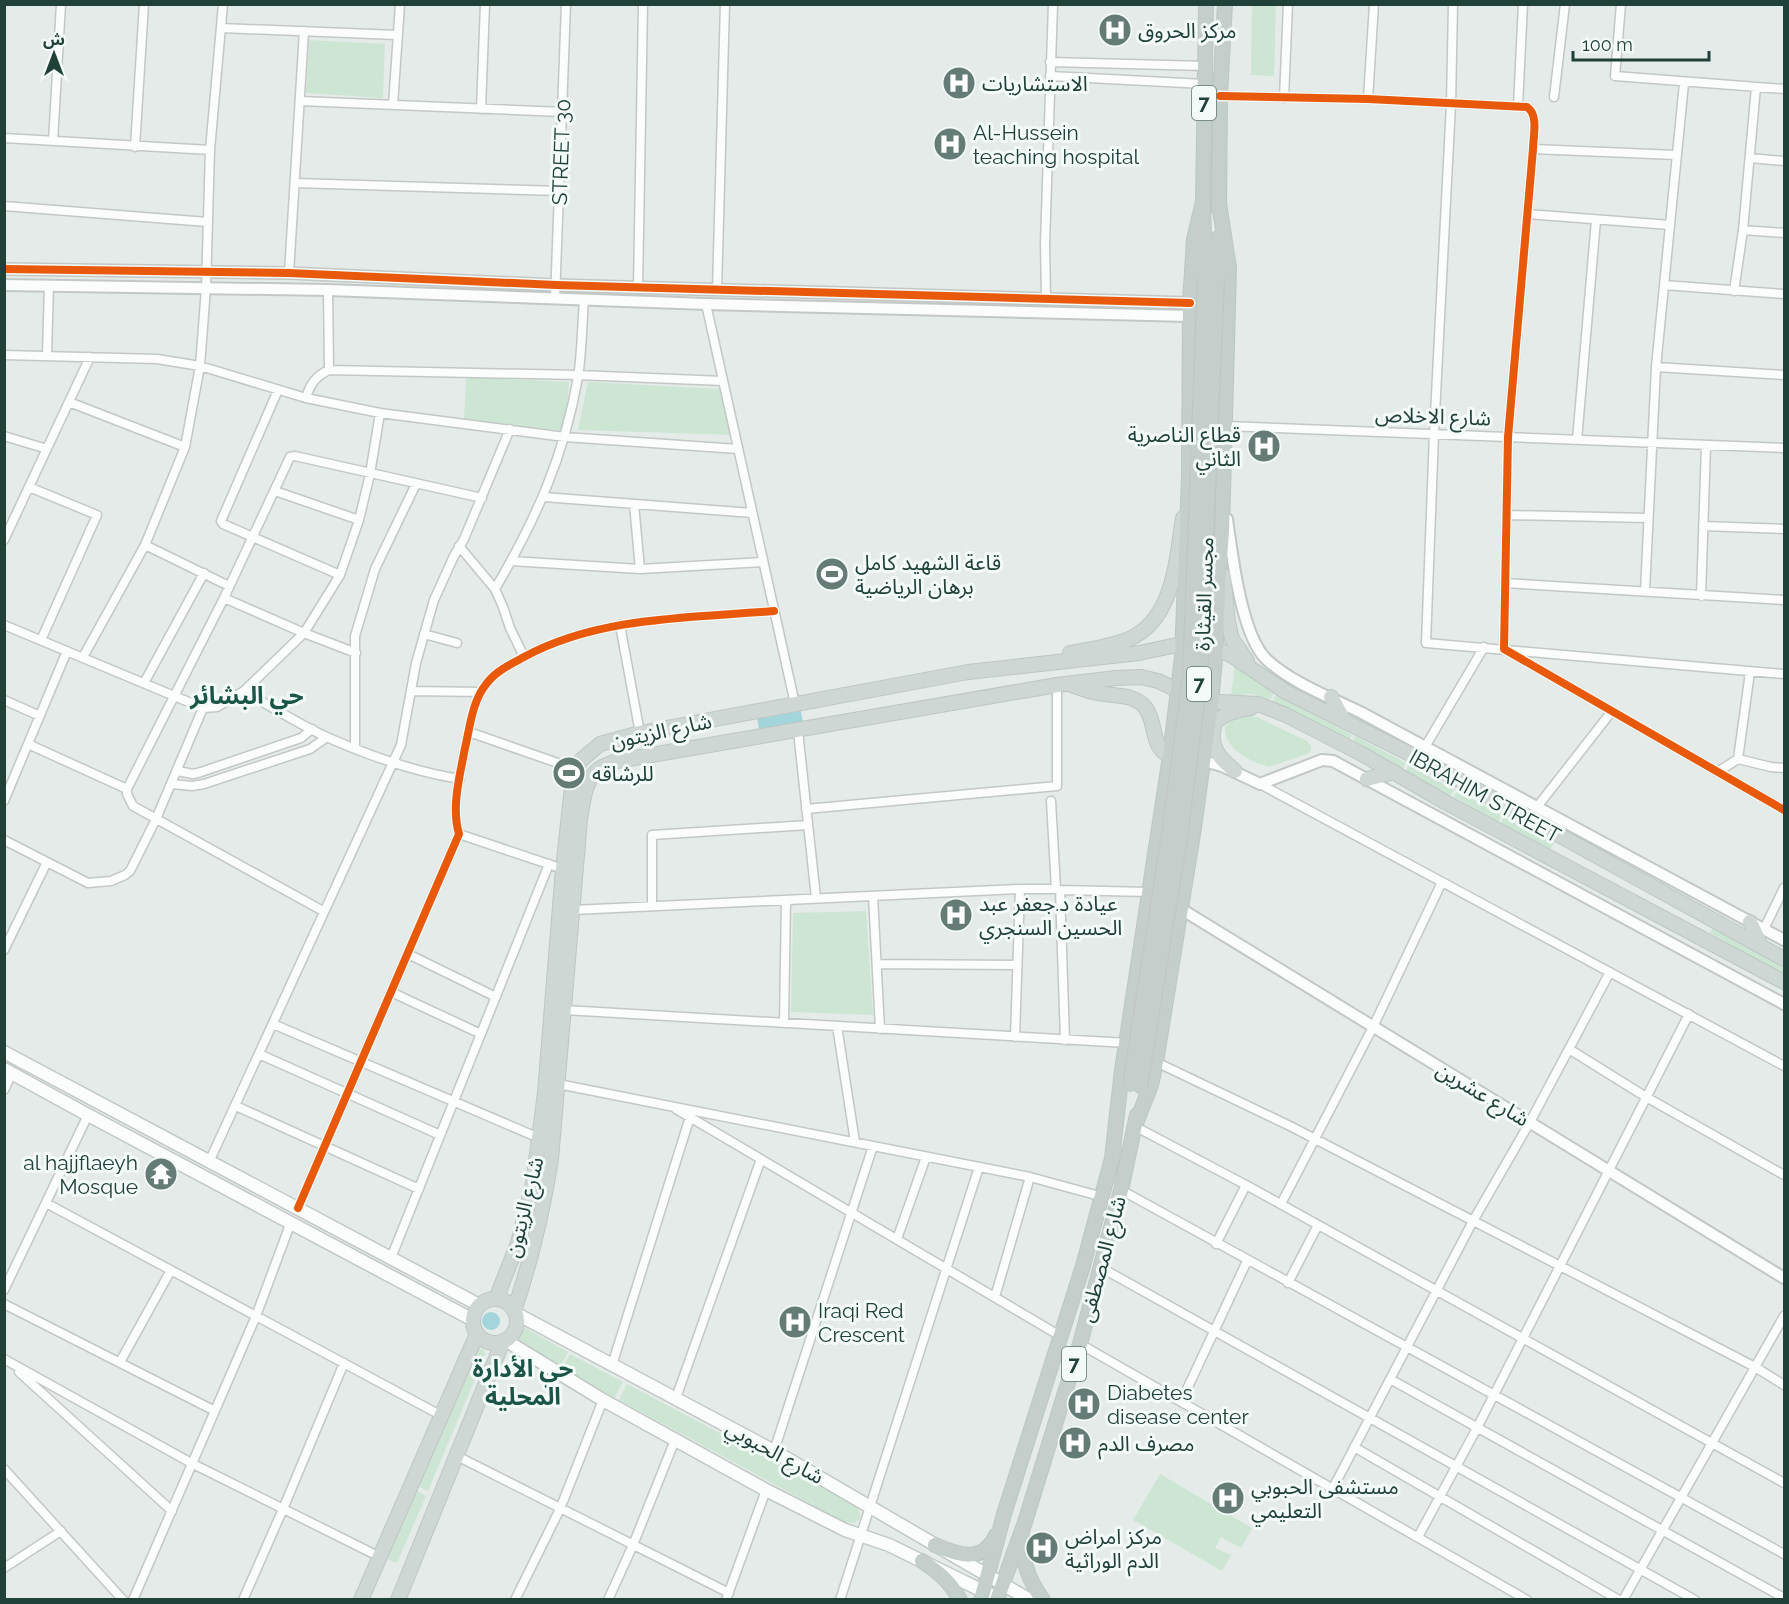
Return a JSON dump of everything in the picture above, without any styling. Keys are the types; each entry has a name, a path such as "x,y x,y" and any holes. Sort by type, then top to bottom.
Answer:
{"highway":[{"name":"7","path":"1206,4 1203,202 1211,277"},
{"name":"7","path":"1211,277 1219,203 1220,96 1225,4"},
{"path":"1112,1158 1120,1087 1178,691 1189,477 1189,310 1194,239 1203,202"},
{"path":"1136,1125 1151,1085 1156,1062 1203,760 1216,648 1223,490 1228,268 1219,203"},
{"name":"مجسر القيثارة","path":"1135,1086 1190,677 1211,277"},
{"path":"1185,583 1190,593 1201,596 1212,594 1218,584"},
{"name":"7","path":"1135,1086 1136,1125"},
{"name":"7","path":"1112,1158 1135,1086"},
{"name":"شارع المصطفى","path":"998,1599 1025,1522 1080,1344 1136,1125"},
{"name":"شارع المصطفى","path":"982,1595 1004,1514 1062,1337 1103,1197 1112,1158"},
{"path":"934,1545 959,1554 971,1555 982,1552 993,1541 1004,1514"},
{"path":"1025,1522 1022,1542 1024,1563 1031,1581 1043,1599"},
{"path":"922,1561 942,1576 960,1599"}],"main road":[{"path":"968,672 1102,647 1129,639 1149,626 1165,603 1174,574 1189,477"},
{"path":"1221,552 1228,622 1232,639 1251,668"},
{"name":"شارع الزيتون","path":"496,1299 507,1274 533,1184 573,778 575,769 588,753 600,744 640,733 968,672 1139,653 1182,644"},
{"name":"IBRAHIM STREET","path":"1182,644 1216,648 1286,692 1426,762 1785,959"},
{"name":"شارع الزيتون","path":"514,1312 533,1247 551,1159 580,820 585,791 599,768 617,761 1063,685 1116,678 1141,678 1158,681 1178,691"},
{"path":"1063,685 1127,697 1138,702 1150,716 1158,747 1170,756"},
{"name":"IBRAHIM STREET","path":"1178,691 1201,701 1237,702 1263,706 1286,714 1785,982"},
{"path":"1331,697 1345,722"},
{"path":"1206,735 1218,719 1237,711 1263,706"},
{"path":"755,712 745,720 744,725 749,734 759,737"},
{"path":"1218,719 1213,730 1214,744 1217,753 1235,771"},
{"path":"706,722 717,725 719,730 718,739 710,745"},
{"path":"1367,779 1394,772"},
{"path":"1623,897 1633,877"},
{"path":"1750,922 1761,946"},
{"path":"4,1052 479,1305"},
{"path":"8,1071 88,1116 473,1320"},
{"path":"234,1192 242,1178"},
{"path":"361,1599 477,1334 473,1320 479,1305 496,1299 503,1301 514,1312 516,1326 510,1337 504,1341 489,1342 477,1334"},
{"name":"شارع الحبوبي","path":"514,1312 774,1450 1030,1599"},
{"path":"504,1341 603,1400 766,1490 845,1530 889,1545 922,1561 982,1595 998,1599"},
{"path":"398,1599 504,1341"}],"street":[{"path":"53,141 62,4"},
{"path":"135,147 144,4"},
{"path":"83,657 145,546 185,447 200,366 206,288 210,150 223,4"},
{"path":"393,105 400,4"},
{"path":"481,109 485,4"},
{"name":"STREET 30","path":"555,299 566,4"},
{"path":"638,287 643,4"},
{"path":"717,290 725,4"},
{"path":"1046,299 1053,4"},
{"path":"1284,98 1288,4"},
{"path":"1368,99 1374,4"},
{"path":"1453,4 1451,104 1426,643 1785,674"},
{"path":"1518,106 1523,4"},
{"path":"1554,97 1565,4"},
{"path":"1621,4 1616,76 1785,89"},
{"path":"221,28 397,35"},
{"path":"289,273 304,31"},
{"path":"1050,62 1205,66"},
{"path":"1050,76 1204,84"},
{"path":"1645,591 1656,367 1684,83"},
{"path":"1734,291 1743,230 1756,87"},
{"path":"1220,96 1368,99 1518,106 1527,107 1533,112 1533,150 1508,437 1503,649"},
{"path":"300,101 562,112"},
{"path":"4,138 210,150"},
{"path":"1533,150 1676,155"},
{"path":"1750,158 1785,160"},
{"path":"295,183 560,191"},
{"path":"4,206 207,222"},
{"path":"1527,214 1670,225"},
{"path":"1577,440 1596,220"},
{"path":"1743,230 1785,233"},
{"path":"4,269 289,273 556,285 1046,299 1189,310"},
{"path":"4,285 328,290 706,304 1189,310"},
{"path":"47,355 49,285"},
{"path":"1664,285 1785,294"},
{"path":"328,290 329,370"},
{"path":"495,589 544,497 565,437 578,375 584,300"},
{"path":"706,304 795,704"},
{"path":"4,355 157,359 200,366 306,398 380,413 565,437 738,449"},
{"path":"4,540 9,521 29,487 90,357"},
{"path":"1656,367 1785,375"},
{"path":"306,398 316,378 329,370 578,375 723,381"},
{"path":"278,390 221,518 223,524 340,574"},
{"path":"69,402 185,447"},
{"path":"4,625 203,708 217,707 244,691 304,633 340,574 359,520 370,474 380,413"},
{"name":"شارع الاخلاص","path":"1224,426 1785,448"},
{"path":"209,1162 323,911 394,762 404,735 416,663 434,600 482,498 510,429"},
{"path":"4,436 47,449"},
{"path":"1701,596 1706,445"},
{"path":"323,911 133,806 127,789 224,598 292,456 482,498"},
{"path":"355,749 355,636 375,569 416,484"},
{"path":"29,487 97,515 41,640"},
{"path":"1223,490 1247,626 1257,648 1267,660 1293,678 1785,940"},
{"path":"275,491 359,520"},
{"path":"544,497 752,513"},
{"path":"634,504 640,569"},
{"path":"1507,515 1648,518"},
{"path":"1703,526 1785,529"},
{"path":"145,546 229,586"},
{"path":"459,546 495,589 524,657"},
{"path":"511,561 640,569 763,562"},
{"path":"144,683 204,573"},
{"path":"1505,583 1785,600"},
{"path":"224,598 356,653"},
{"path":"298,1208 459,834 455,814 460,779 475,704 481,692 494,676 524,657 540,648 576,635 620,625 774,611"},
{"path":"620,625 640,733"},
{"path":"424,634 457,643"},
{"path":"1425,747 1484,647"},
{"path":"1503,649 1785,810"},
{"path":"4,801 67,651"},
{"path":"1738,759 1750,672"},
{"path":"806,809 1057,786 1063,685"},
{"path":"244,691 327,737 355,749 437,776 460,779"},
{"path":"412,691 481,692"},
{"path":"4,700 40,716"},
{"path":"4,840 88,883 103,883 118,879 130,871 156,819 203,708"},
{"path":"1537,807 1612,711"},
{"path":"177,771 193,774 201,772 301,738 312,729"},
{"path":"798,731 816,898"},
{"path":"469,732 575,769"},
{"path":"172,784 192,786 204,784 310,749 327,737"},
{"path":"28,744 127,789"},
{"path":"1170,756 1203,760 1235,771 1785,1066"},
{"path":"1260,784 1322,759 1328,759 1785,1004"},
{"path":"1718,772 1738,759 1771,768 1785,768"},
{"path":"4,774 14,779"},
{"path":"1051,801 1065,1040"},
{"path":"652,906 652,835 808,825"},
{"path":"459,834 563,869"},
{"path":"4,950 47,862"},
{"path":"391,1258 549,864"},
{"path":"1281,1204 1373,1027 1442,882"},
{"path":"1764,928 1785,888"},
{"path":"573,910 1020,889 1149,892"},
{"path":"1015,1037 1020,889"},
{"path":"873,896 880,1029"},
{"path":"784,1023 786,900"},
{"name":"شارع عشرين","path":"1181,909 1785,1278"},
{"path":"408,954 496,997"},
{"path":"877,964 1017,965"},
{"path":"1333,1488 1473,1221 1530,1122 1610,972"},
{"path":"391,992 481,1034"},
{"path":"565,1010 1127,1043"},
{"path":"1418,1537 1457,1467 1689,1014"},
{"path":"273,1024 539,1138"},
{"path":"837,1026 855,1142"},
{"path":"1569,1048 1646,1097 1785,1175"},
{"path":"259,1054 440,1135"},
{"path":"1156,1062 1315,1139 1755,1367 1785,1385"},
{"path":"4,1090 8,1071"},
{"path":"558,1084 1030,1177 1103,1197"},
{"path":"236,1106 419,1189"},
{"path":"670,1106 1062,1337"},
{"path":"4,1290 88,1116"},
{"path":"612,1365 690,1118"},
{"path":"1136,1125 1785,1483"},
{"path":"774,1450 873,1146"},
{"path":"897,1239 926,1156"},
{"path":"676,1398 761,1160"},
{"path":"840,1599 980,1167"},
{"path":"995,1297 1030,1177"},
{"path":"1216,1244 1246,1185"},
{"path":"1121,1190 1785,1554"},
{"path":"46,1203 442,1416"},
{"path":"133,1599 256,1316 291,1222"},
{"path":"1288,1283 1318,1225"},
{"path":"1181,1402 1247,1261"},
{"path":"1100,1268 1695,1599"},
{"path":"120,1362 171,1270"},
{"path":"4,1304 215,1411"},
{"path":"1354,1447 1621,1599 1641,1569 1785,1316"},
{"path":"1080,1344 1527,1599"},
{"path":"6,1360 193,1464 380,1557"},
{"path":"6,1360 172,1512"},
{"path":"243,1599 344,1363"},
{"path":"1390,1380 1785,1598"},
{"path":"515,1599 560,1509 603,1400"},
{"path":"608,1599 633,1545 675,1440"},
{"path":"456,1456 633,1545 727,1596 766,1490"},
{"path":"4,1469 123,1599"},
{"path":"4,1568 61,1531"}],"green space":[{"path":"1252,5 1276,5 1274,76 1251,75"},
{"path":"309,40 385,44 383,98 306,93"},
{"path":"466,377 569,382 565,431 464,420"},
{"path":"588,382 721,389 735,435 578,430"},
{"path":"1235,664 1274,693 1270,700 1251,694 1231,696"},
{"path":"1276,694 1352,735 1348,742 1273,701"},
{"path":"1249,716 1257,717 1307,741 1311,746 1311,751 1269,767 1246,758 1233,748 1226,735 1225,727 1232,720"},
{"path":"1355,736 1406,763 1402,770 1352,744"},
{"path":"1409,765 1454,790 1450,796 1405,772"},
{"path":"1457,791 1502,815 1498,822 1454,797"},
{"path":"1504,817 1554,843 1550,850 1501,823"},
{"path":"866,911 873,1015 791,1012 793,913"},
{"path":"1713,927 1784,967 1784,975 1710,933"},
{"path":"520,1325 568,1352 560,1368 511,1342"},
{"path":"477,1349 484,1350 485,1355 428,1491 417,1486"},
{"path":"570,1354 623,1382 614,1399 562,1369"},
{"path":"627,1384 856,1505 860,1519 855,1523 844,1522 619,1400"},
{"path":"1160,1474 1252,1528 1241,1548 1221,1537 1215,1548 1231,1555 1222,1571 1133,1520"},
{"path":"415,1490 426,1496 397,1563 387,1559"}],"water":[{"path":"800,706 803,723 759,730 757,715"},
{"path":"487,1312 495,1312 500,1317 498,1328 487,1330 482,1325 482,1317"}],"cycle path":[{"path":"1220,96 1368,99 1527,107 1531,111 1534,133 1508,437 1504,649 1784,810"},
{"path":"4,269 289,273 556,285 1190,303"},
{"path":"298,1208 459,834 456,813 459,780 472,714 487,683 499,671 524,657 553,644 614,626 646,621 774,611"}],"place":[{"name":"مركز الحروق","path":"1115,30"},
{"name":"الاستشاريات","path":"959,83"},
{"name":"Al-Hussein teaching hospital","path":"950,144"},
{"name":"قطاع الناصرية الثاني","path":"1264,446"},
{"name":"قاعة الشهيد كامل برهان الرياضية","path":"832,574"},
{"name":"للرشاقه","path":"569,773"},
{"name":"عيادة د.جعفر عبد الحسين السنجري","path":"956,915"},
{"name":"al hajjflaeyh Mosque","path":"161,1174"},
{"name":"Iraqi Red Crescent","path":"795,1322"},
{"name":"Diabetes disease center","path":"1084,1404"},
{"name":"مصرف الدم","path":"1075,1443"},
{"name":"مستشفى الحبوبي التعليمي","path":"1228,1498"},
{"name":"مركز امراض الدم الوراثية","path":"1042,1548"}],"district":[{"name":"حي البشائر","path":"247,695"},
{"name":"حي الأدارة المحلية","path":"523,1382"}]}
